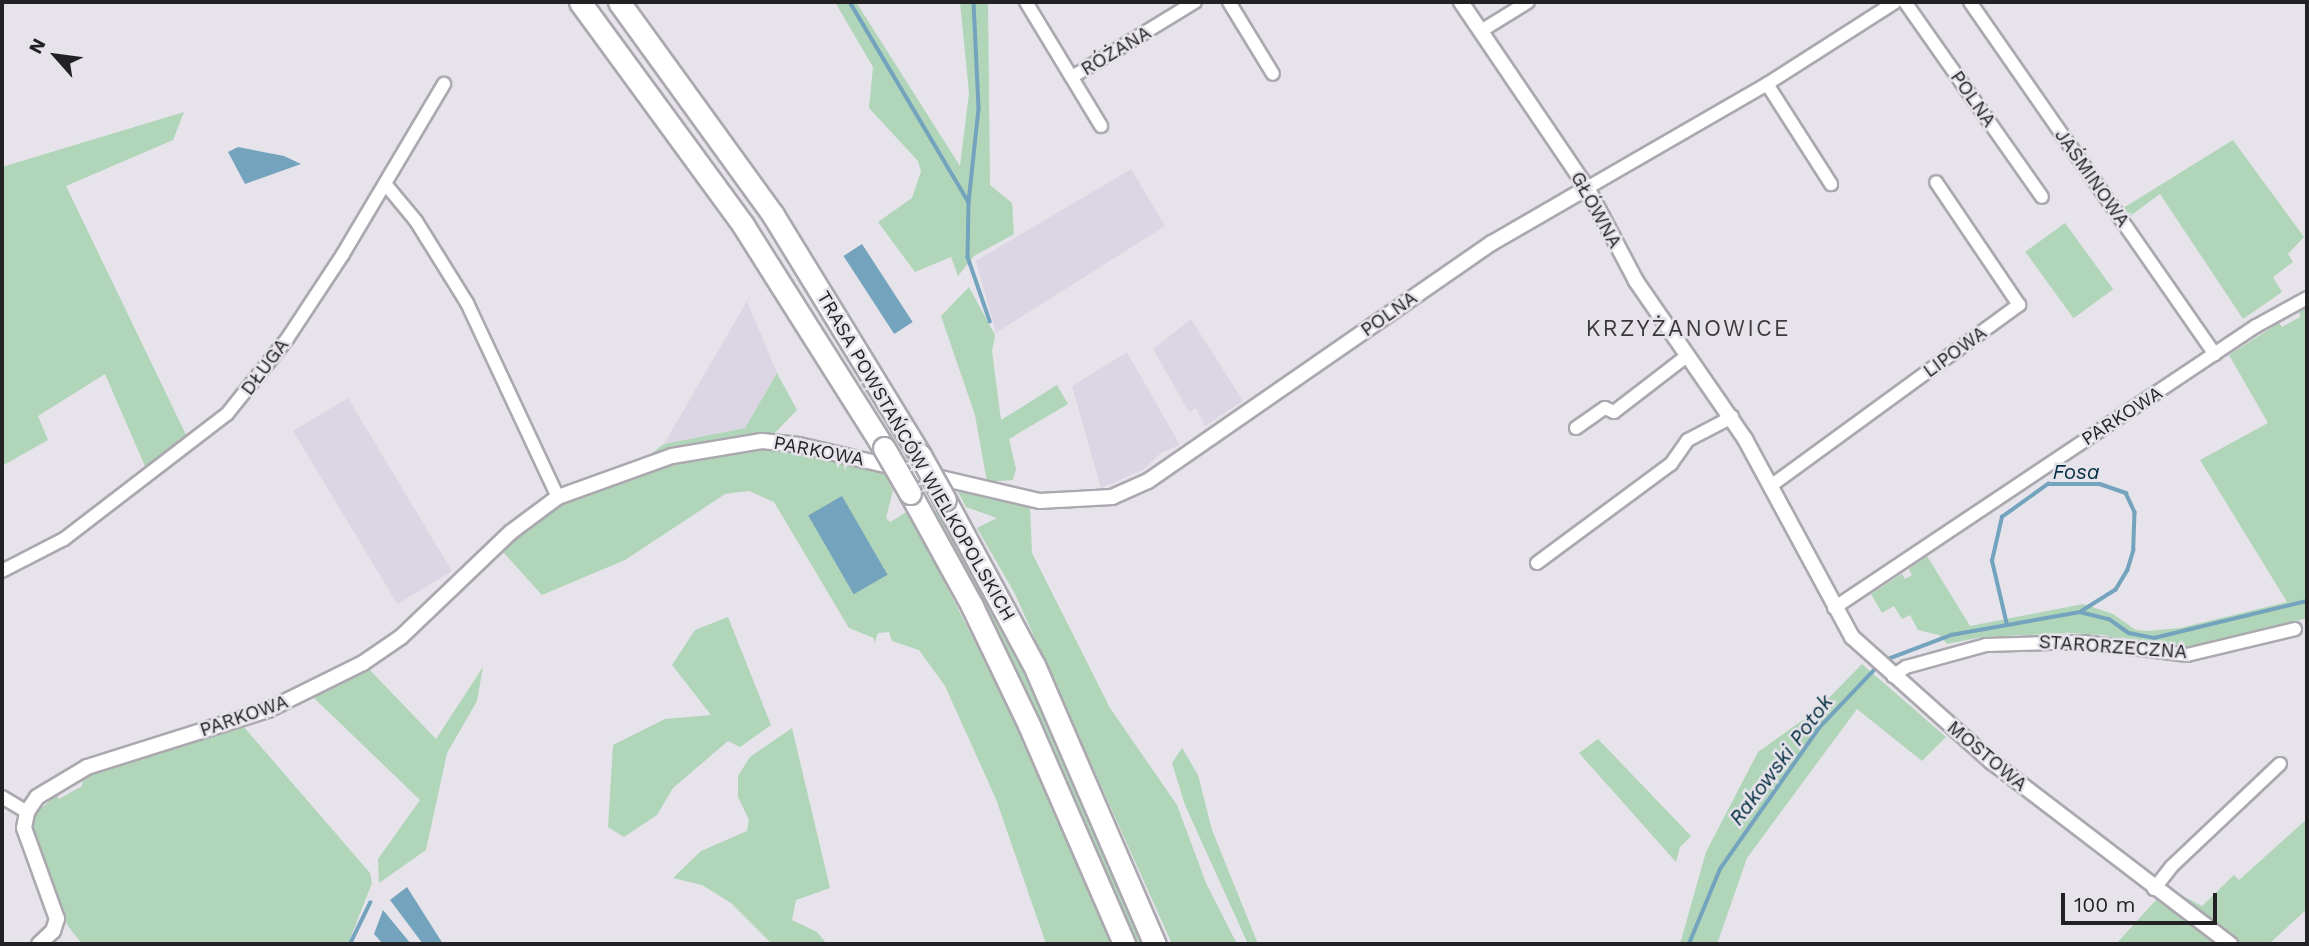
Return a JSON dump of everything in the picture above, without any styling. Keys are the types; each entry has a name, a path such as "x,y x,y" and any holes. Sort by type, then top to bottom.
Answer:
{"highway":[{"name":"TRASA POWSTAŃCÓW WIELKOPOLSKICH","path":"580,2 743,225 910,493 972,606 1029,725 1124,944"},
{"name":"TRASA POWSTAŃCÓW WIELKOPOLSKICH","path":"619,2 773,215 920,455 1034,665 1155,944"}],"street":[{"name":"RÓŻANA","path":"1026,2 1101,126"},
{"name":"RÓŻANA","path":"1072,78 1195,2"},
{"path":"1228,2 1273,74"},
{"name":"GŁÓWNA","path":"1461,2 1587,188 1636,281 1732,417 1772,485 1834,608"},
{"path":"1481,31 1528,2"},
{"name":"POLNA","path":"1002,493 1079,502 1112,497 1148,481 1492,243 1767,83 1895,2"},
{"name":"POLNA","path":"1905,2 2042,197"},
{"name":"JAŚMINOWA","path":"1970,2 2215,354"},
{"path":"1767,83 1831,184"},
{"name":"DŁUGA","path":"2,571 64,539 227,414 288,339 387,186 444,84"},
{"name":"LIPOWA","path":"1772,485 2019,305 1936,182"},
{"path":"387,186 416,221 467,303 558,497"},
{"name":"PARKOWA","path":"1834,608 2294,301 2307,298"},
{"path":"1576,428 1605,408 1614,412 1688,355"},
{"path":"1537,563 1671,464 1688,440 1732,417"},
{"name":"PARKOWA","path":"27,812 48,788 87,767 268,710 363,663 401,637 498,544 558,497 672,456 762,441 799,445 1002,493"},
{"name":"MOSTOWA","path":"1834,608 1868,653 1992,762 2154,889 2230,944"},
{"name":"STARORZECZNA","path":"1889,672 1986,645 2083,642 2187,654 2295,629"},
{"path":"2154,889 2171,867 2280,764"},
{"path":"2,797 27,812 25,836 57,919 53,931 39,944"}],"shaded area":[{"path":"1131,169 1165,226 996,333 976,261"},
{"path":"747,301 777,373 745,428 664,444"},
{"path":"1191,319 1243,401 1205,426 1196,408 1189,412 1153,349"},
{"path":"1127,352 1180,445 1161,453 1143,470 1101,488 1072,386"},
{"path":"348,398 452,571 397,604 293,431"}],"green space":[{"path":"835,2 856,2 960,166 969,93 960,2 988,2 990,185 1012,203 1014,234 974,256 958,276 951,257 915,272 878,222 912,198 921,171 918,161 869,108 873,67"},
{"path":"184,112 173,140 66,186 189,441 147,471 105,374 38,416 48,440 2,466 2,167"},
{"path":"2233,140 2304,237 2288,254 2293,262 2273,277 2282,292 2243,319 2160,194 2126,219 2120,210"},
{"path":"2065,223 2113,289 2074,318 2025,252"},
{"path":"969,287 995,335 992,351 1001,420 1057,385 1068,404 1009,439 1016,469 1013,480 987,482 975,415 941,316"},
{"path":"2307,307 2307,618 2187,651 2146,648 2105,635 2071,633 1982,637 1947,644 1939,635 1918,630 1910,615 1902,619 1894,606 1882,613 1871,594 1902,574 1905,579 1912,575 1909,569 1927,556 1970,626 2083,604 2113,614 2136,630 2148,631 2180,628 2287,602 2200,460 2268,423 2229,355 2279,323 2282,327 2300,317 2299,310"},
{"path":"777,373 797,410 762,446 882,470 893,490 886,518 890,522 908,511 1033,755 1116,944 1046,944 996,799 945,686 919,650 892,641 889,632 878,633 874,644 874,638 849,628 774,502 749,491 725,494 625,560 542,595 494,542 570,485 644,459 664,444 745,428"},
{"path":"956,488 1030,506 1032,553 1110,708 1177,805 1206,883 1237,944 1172,944 1015,594 977,528 997,518 966,507"},
{"path":"928,510 946,512 1060,735 1149,944 1133,944"},
{"path":"728,617 771,725 740,747 728,741 673,788 657,815 624,837 608,827 613,745 665,719 711,715 672,665 695,630"},
{"path":"1862,664 1946,737 1922,761 1857,709 1747,858 1717,944 1680,944 1706,852 1758,752 1818,709"},
{"path":"366,666 436,739 483,667 477,701 447,753 426,850 379,883 378,859 420,800 312,696"},
{"path":"243,726 370,873 372,883 348,944 82,944 68,926 31,824 33,816 56,795 59,799 82,786 83,776"},
{"path":"792,728 830,888 796,900 792,920 817,932 827,944 772,944 731,903 702,885 673,878 701,851 747,831 749,820 738,797 738,776 750,757"},
{"path":"1598,739 1691,836 1680,847 1676,862 1579,753"},
{"path":"1182,748 1198,775 1212,830 1258,944 1248,944 1185,805 1172,763"},
{"path":"2307,819 2307,909 2269,944 2242,944 2177,893 2202,906 2234,875 2239,880"},
{"path":"2156,900 2210,937 2212,944 2116,944"}],"water":[{"path":"238,147 284,156 301,164 245,184 228,152"},
{"path":"862,244 913,322 894,334 844,256"},
{"path":"842,496 888,575 854,594 808,516"},
{"path":"407,887 443,944 423,944 390,900"},
{"path":"383,910 411,944 383,944 374,934"}],"waterway":[{"path":"850,2 968,201"},
{"path":"974,2 979,109 969,202 968,257 990,321"},
{"name":"Fosa","path":"2007,625 1992,561 2002,517 2048,484 2100,484 2126,493 2135,512 2134,550 2128,570 2116,590 2082,611"},
{"name":"Rakowski Potok","path":"1883,661 1951,635 2080,612 2109,619 2129,633 2154,638 2307,601"},
{"name":"Rakowski Potok","path":"1689,944 1720,869 1819,728 1877,667"},
{"path":"350,944 370,903"}],"district":[{"name":"KRZYŻANOWICE","path":"1688,329"}]}
